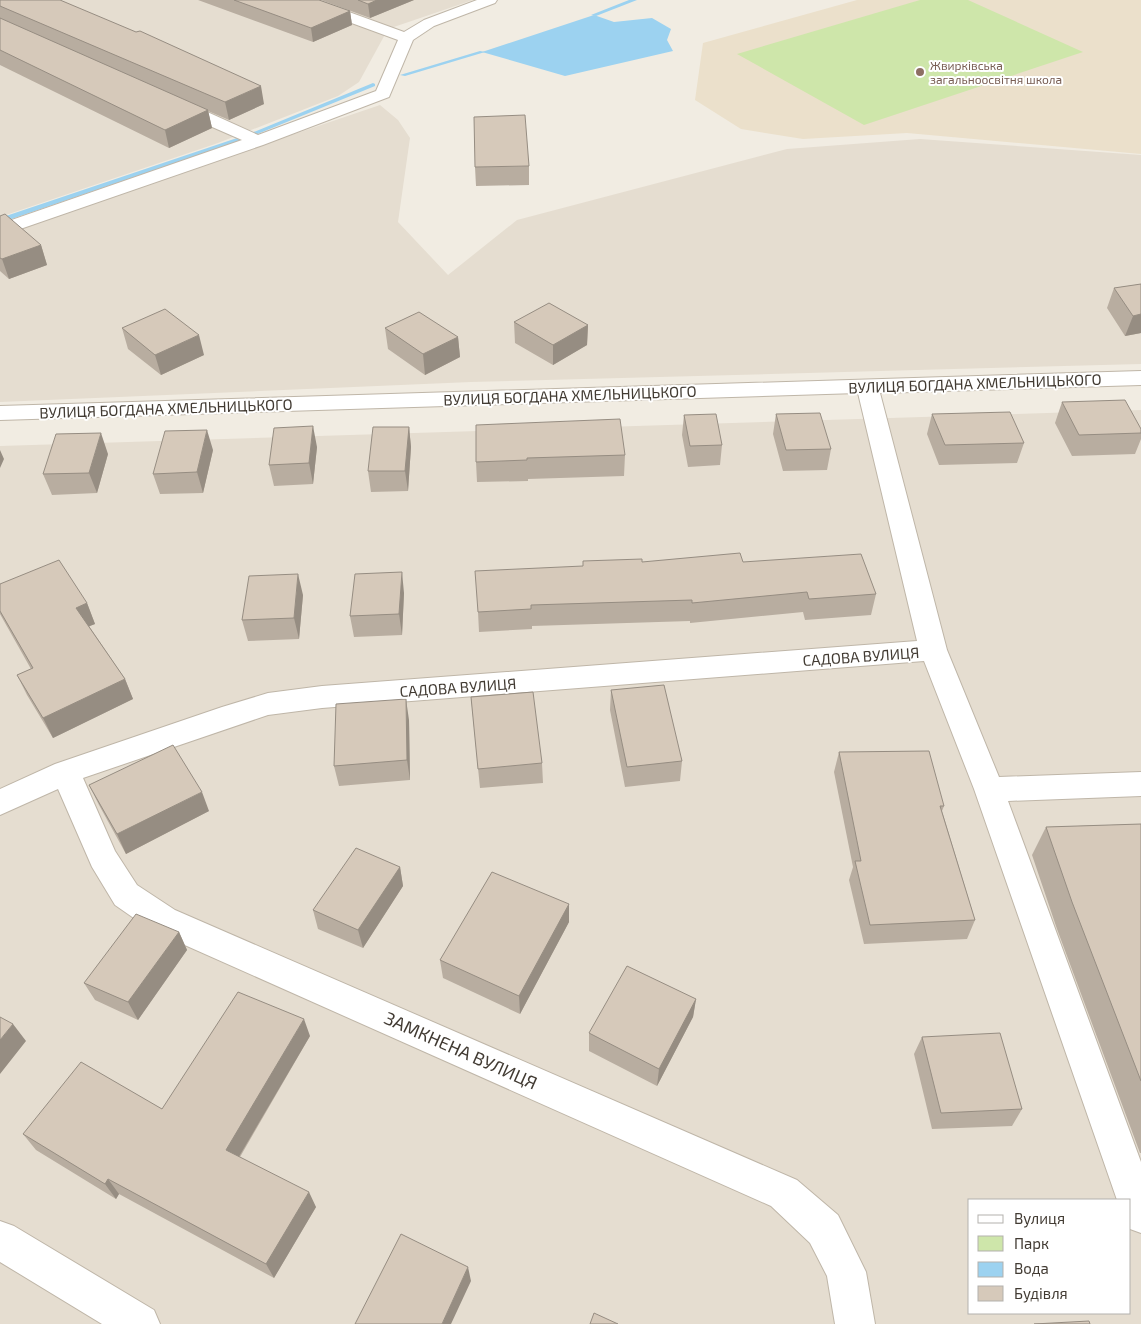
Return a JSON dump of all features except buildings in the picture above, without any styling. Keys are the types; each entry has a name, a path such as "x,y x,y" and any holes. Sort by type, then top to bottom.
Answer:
{"street":[{"path":"302,0 406,38"},
{"path":"0,230 257,141 383,94 406,38 428,23 490,0"},
{"path":"160,97 257,141"},
{"name":"ВУЛИЦЯ БОГДАНА ХМЕЛЬНИЦЬКОГО","path":"0,413 1141,378"},
{"path":"867,386 932,650 989,789 1141,1214"},
{"name":"САДОВА ВУЛИЦЯ","path":"0,803 65,772 268,704 322,697 932,650"},
{"name":"ЗАМКНЕНА ВУЛИЦЯ","path":"65,772 102,858 126,895 163,920 784,1193 824,1229 846,1272 855,1324"},
{"path":"989,789 1141,784"},
{"path":"0,1240 140,1324"}],"shaded area":[{"path":"0,0 473,0 388,29 359,82 338,96 218,143 0,217"},
{"name":"Жвирківська загальноосвітня школа","path":"857,0 1141,0 1141,154 907,133 803,139 741,129 695,100 703,43"},
{"path":"380,105 398,120 410,138 398,222 448,275 517,220 787,149 920,139 1141,155 1141,364 471,382 0,402 0,234"},
{"path":"1141,410 1141,1324 0,1324 0,446"}],"green space":[{"path":"920,0 968,0 1083,52 864,125 737,54"}],"water":[{"path":"594,15 614,22 652,18 671,29 667,40 673,51 565,76 482,52"}],"waterway":[{"path":"594,15 634,0"},
{"path":"403,75 482,52"},
{"path":"253,134 373,85"},
{"path":"0,221 237,140"}],"place":[{"name":"Жвирківська загальноосвітня школа","path":"920,72"}]}
